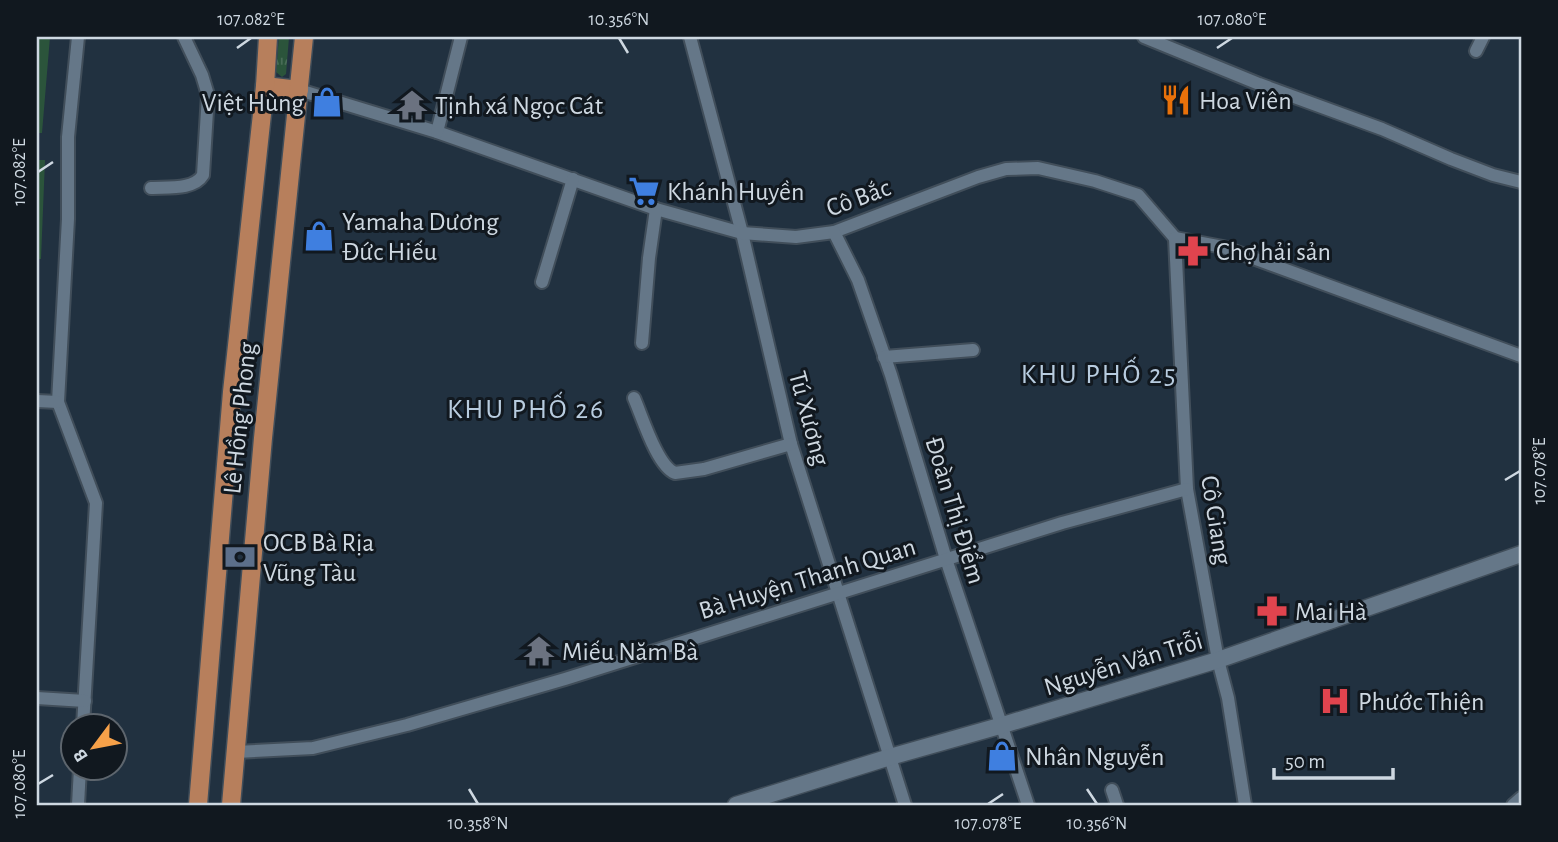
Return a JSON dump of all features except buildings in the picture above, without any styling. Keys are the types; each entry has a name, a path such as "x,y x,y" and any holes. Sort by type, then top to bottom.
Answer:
{"main road":[{"name":"Lê Hồng Phong","path":"198,805 232,391 268,37"},
{"name":"Lê Hồng Phong","path":"231,805 263,438 304,37"},
{"path":"265,86 299,90"}],"street":[{"path":"78,37 68,136 68,219 58,402 96,502 84,712"},
{"path":"151,188 188,185 198,182 203,175 208,95 202,75 184,37"},
{"path":"437,132 461,37"},
{"name":"Tú Xương","path":"690,37 742,233 791,444 905,805"},
{"path":"1144,37 1259,84 1382,129 1451,159 1521,182"},
{"path":"1476,51 1483,37"},
{"name":"Cô Bắc","path":"299,90 437,132 656,209 742,233 796,237 834,232 978,177 1006,169 1038,168 1095,181 1138,195 1175,237"},
{"path":"542,282 573,179"},
{"path":"642,343 656,209"},
{"name":"Đoàn Thị Điểm","path":"834,232 858,280 946,559 1028,805"},
{"path":"1175,237 1223,247 1521,356"},
{"name":"Cô Giang","path":"1175,237 1187,489 1218,660 1228,698 1245,805"},
{"path":"884,357 973,350"},
{"path":"634,398 660,456 670,471 704,469 791,444"},
{"path":"37,401 58,402"},
{"name":"Bà Huyện Thanh Quan","path":"236,752 313,748 407,725 1062,523 1187,489"},
{"name":"Nguyễn Văn Trỗi","path":"736,805 1218,660 1521,554"},
{"path":"37,698 85,701"},
{"path":"78,805 79,782"},
{"path":"1112,790 1117,805"},
{"path":"1513,805 1521,798"}],"green space":[{"path":"37,37 50,37 42,133 37,133"},
{"path":"279,37 289,37 286,74 282,77 276,72"},
{"path":"37,160 45,160 41,259 37,259"}],"place":[{"name":"Hoa Viên","path":"1176,100"},
{"name":"Việt Hùng","path":"327,102"},
{"name":"Tịnh xá Ngọc Cát","path":"412,105"},
{"name":"Khánh Huyền","path":"644,191"},
{"name":"Yamaha Dương Đức Hiếu","path":"319,236"},
{"name":"Chợ hải sản","path":"1193,251"},
{"name":"OCB Bà Rịa Vũng Tàu","path":"240,557"},
{"name":"Mai Hà","path":"1272,611"},
{"name":"Miếu Năm Bà","path":"539,651"},
{"name":"Phước Thiện","path":"1335,701"},
{"name":"Nhân Nguyễn","path":"1002,756"}],"district":[{"name":"KHU PHỐ 25","path":"1099,373"},
{"name":"KHU PHỐ 26","path":"526,408"}]}
